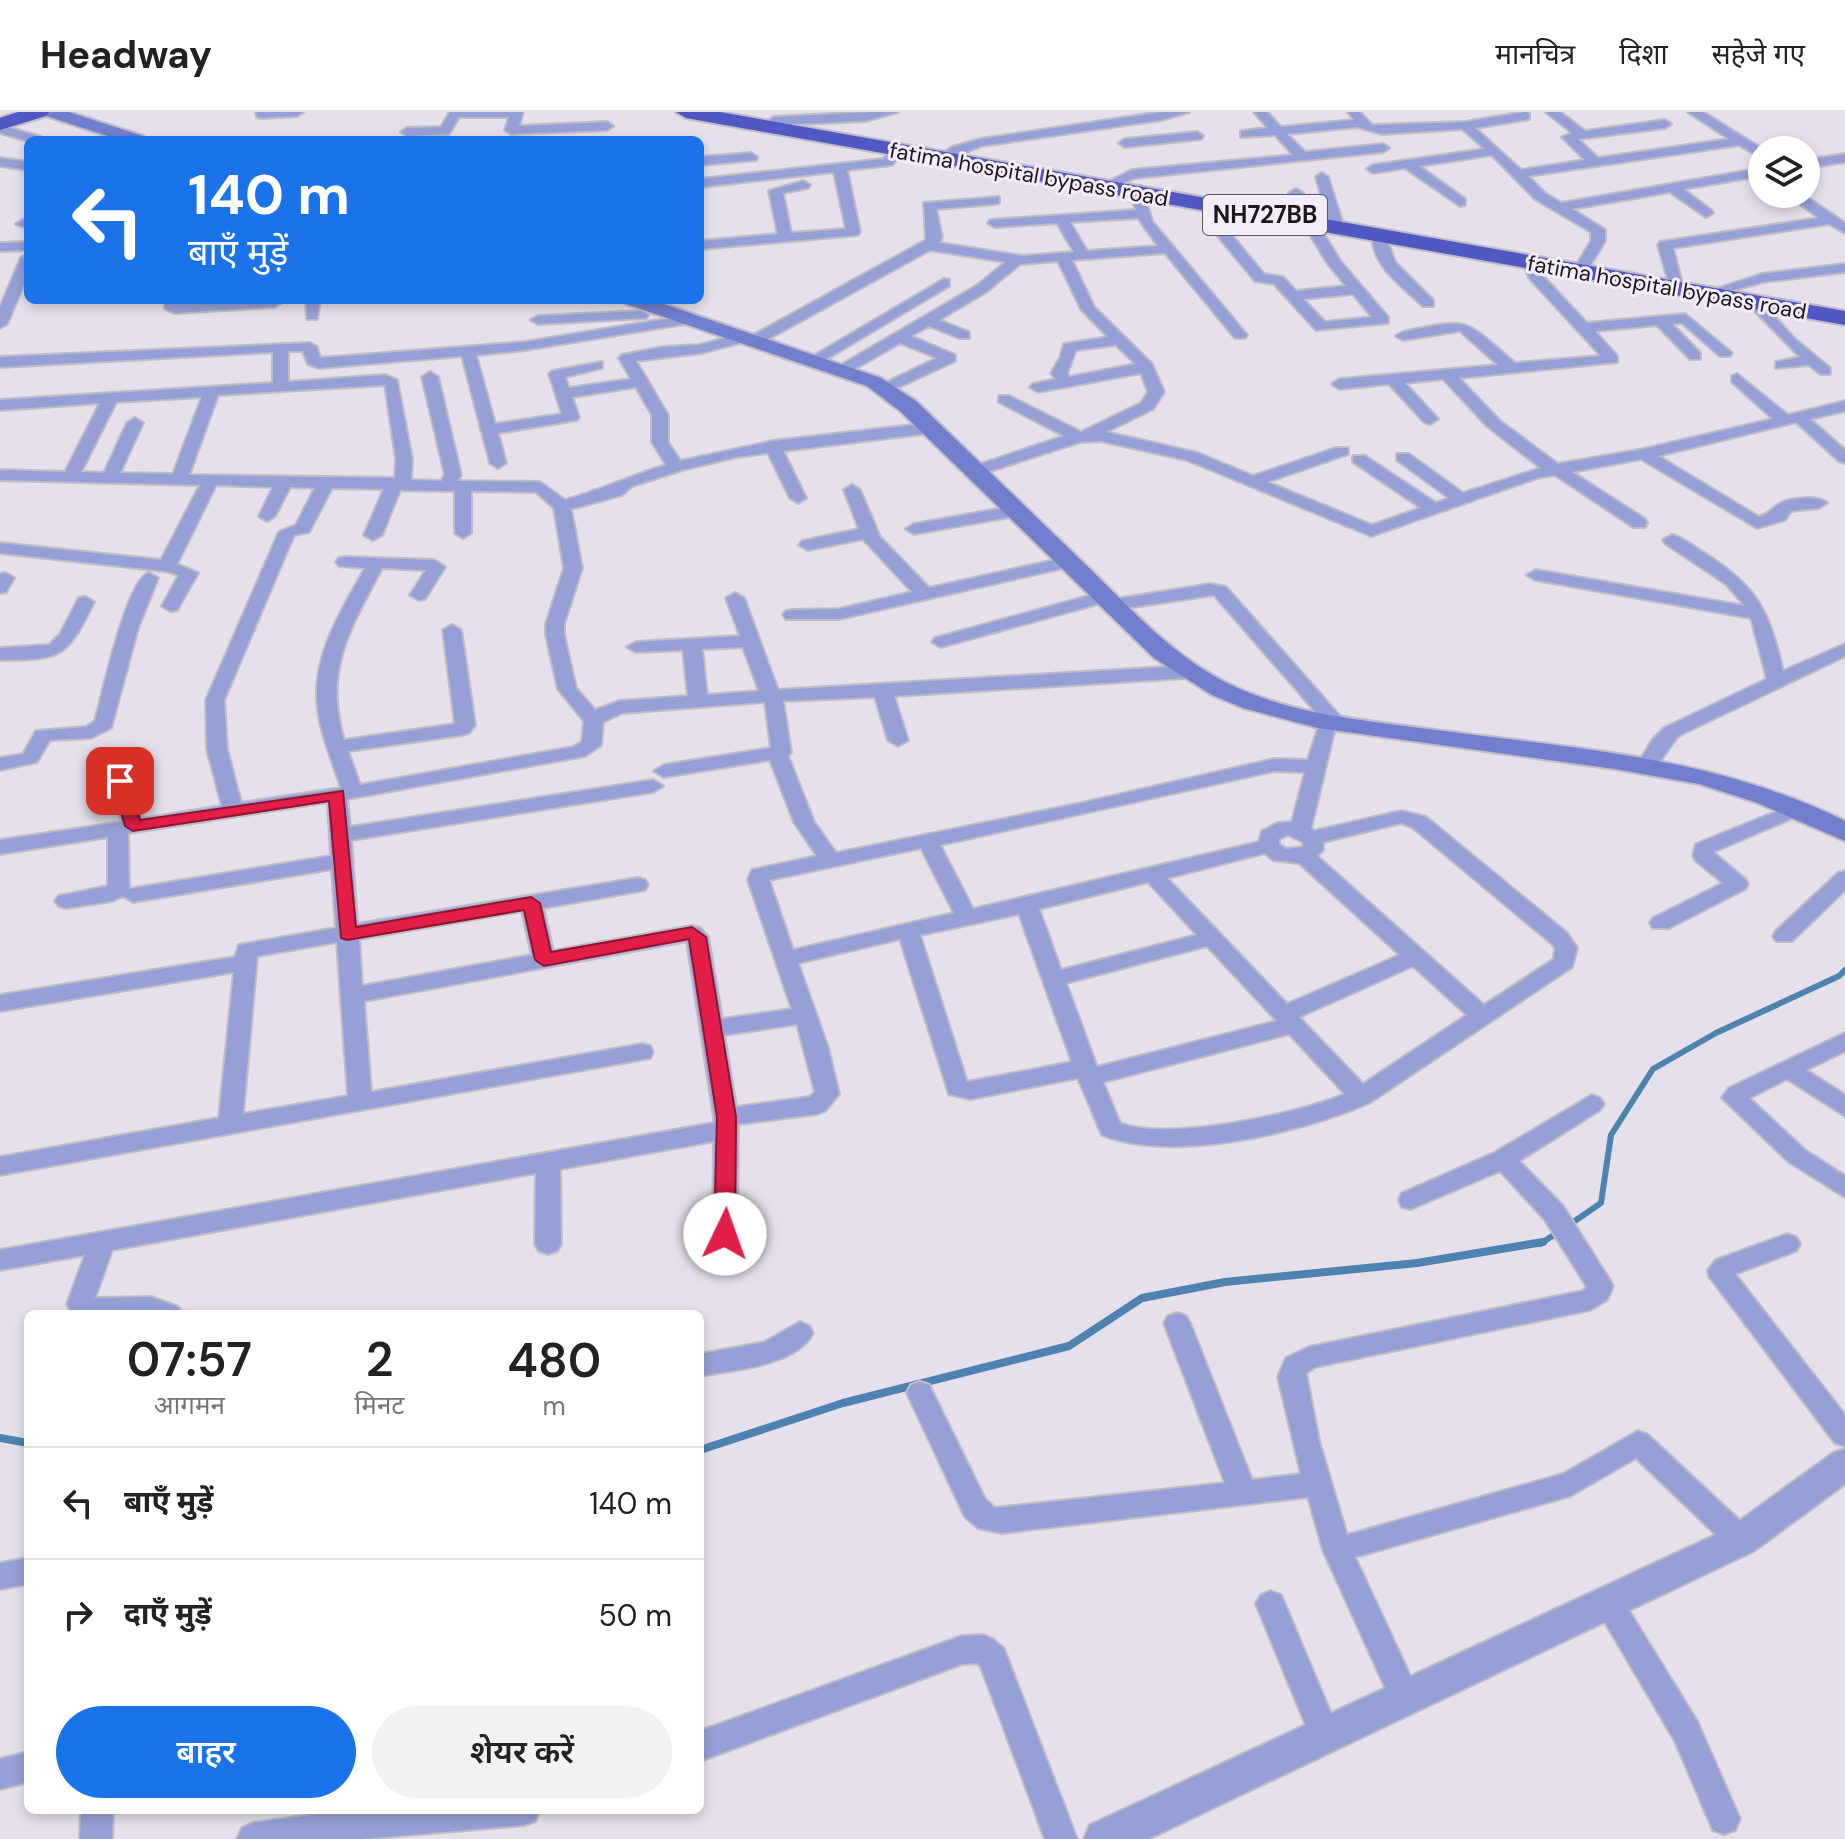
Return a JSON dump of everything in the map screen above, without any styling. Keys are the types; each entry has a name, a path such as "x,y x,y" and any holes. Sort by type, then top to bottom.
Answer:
{"highway":[{"path":"0,127 38,112 50,112"},
{"name":"fatima hospital bypass road","path":"686,112 898,151 946,156"},
{"name":"fatima hospital bypass road","path":"721,112 946,156 1079,179 1115,182 1308,219 1379,236 1530,263 1674,280 1845,311"},
{"name":"fatima hospital bypass road","path":"1079,179 1140,204 1335,221 1845,318"}],"main road":[{"path":"50,112 125,136"},
{"path":"645,304 874,382 908,406 1107,601 1185,672 1219,691 1271,710 1332,722 1681,772 1800,808 1845,832"}],"street":[{"path":"261,114 297,112"},
{"path":"407,132 426,136 448,129 456,113 517,112 511,130 607,126"},
{"path":"774,121 865,117 892,112"},
{"path":"1260,112 1304,156"},
{"path":"1552,112 1580,133"},
{"path":"1640,112 1665,124"},
{"path":"1694,112 1748,145"},
{"path":"946,156 964,146 1016,136 1132,115 1179,113 1221,167"},
{"path":"1245,134 1356,118 1377,131 1442,124 1465,126 1525,116"},
{"path":"1597,164 1568,137 1580,133 1706,120"},
{"path":"1465,126 1540,196 1598,230 1598,241 1581,268"},
{"path":"0,127 26,136"},
{"path":"1518,174 1741,141"},
{"path":"1125,143 1204,144"},
{"path":"1115,182 1132,174 1299,160 1304,156 1383,148"},
{"path":"704,149 721,153 751,152"},
{"path":"785,237 778,189 887,162 893,160 898,151"},
{"path":"1373,169 1495,151"},
{"path":"704,159 721,153"},
{"path":"1820,162 1845,158"},
{"path":"0,162 24,166"},
{"path":"1408,164 1460,202"},
{"path":"0,178 24,167"},
{"path":"704,183 841,174"},
{"path":"704,245 853,232 841,174"},
{"path":"1561,207 1748,176"},
{"path":"1322,177 1335,221"},
{"path":"1672,187 1706,213"},
{"path":"1257,214 1250,227 1219,229 1260,278 1278,280 1321,327 1383,320 1335,264 1296,193"},
{"path":"676,467 660,442 660,415 626,360 629,357 668,350 701,349 749,339 928,245 935,237 929,206 994,200"},
{"path":"995,223 1058,219 1140,204 1168,249 1240,335"},
{"path":"1674,280 1665,245 1826,216 1845,205"},
{"path":"1814,208 1845,229"},
{"path":"1058,219 1063,221 1083,256"},
{"path":"1379,236 1380,246 1396,271 1428,303"},
{"path":"928,245 1016,260 1168,249"},
{"path":"0,247 24,246"},
{"path":"975,471 1082,436 1152,402 1156,392 1147,367 1088,309 1063,257"},
{"path":"841,371 986,286 1016,260"},
{"path":"1340,384 1612,359 1535,276 1530,263"},
{"path":"0,324 24,267"},
{"path":"1723,289 1762,278 1845,268"},
{"path":"813,361 944,283"},
{"path":"1292,296 1356,289"},
{"path":"1753,301 1790,342 1825,371"},
{"path":"171,304 175,309 258,304"},
{"path":"312,316 313,304"},
{"path":"538,320 636,316 666,311"},
{"path":"281,367 468,352 560,341 690,319"},
{"path":"927,320 964,335"},
{"path":"1660,320 1695,356"},
{"path":"1585,328 1688,320 1725,353"},
{"path":"1403,336 1455,326 1465,328 1511,368"},
{"path":"884,389 950,358 899,337"},
{"path":"1065,382 1059,373 1068,358 1069,347 1117,340"},
{"path":"280,389 281,347"},
{"path":"0,362 310,347 313,361 317,363"},
{"path":"468,352 498,463"},
{"path":"1781,365 1812,360"},
{"path":"489,430 569,419 571,416 557,373 597,365"},
{"path":"1038,387 1147,367"},
{"path":"1447,374 1494,424 1556,470 1639,523"},
{"path":"430,377 450,451 463,533"},
{"path":"1393,379 1430,419"},
{"path":"1737,379 1845,458"},
{"path":"0,405 280,389 377,380 392,383 404,459 399,483 373,535"},
{"path":"563,394 639,382"},
{"path":"180,478 211,393"},
{"path":"71,476 110,399"},
{"path":"1004,399 1082,436 1184,452 1371,531 1459,498 1556,470 1644,454 1845,406"},
{"path":"110,477 135,423"},
{"path":"562,506 613,492 626,483 676,467 744,450 930,428"},
{"path":"773,446 798,498"},
{"path":"1253,481 1342,451"},
{"path":"1644,454 1757,523 1779,516 1783,508 1819,503"},
{"path":"1403,457 1459,498"},
{"path":"1359,459 1433,508"},
{"path":"0,475 540,487 562,506 573,568 554,630 567,689 594,720"},
{"path":"167,566 211,479"},
{"path":"267,516 285,480"},
{"path":"233,811 217,749 215,700 287,532 303,528 327,481"},
{"path":"852,490 878,546 925,595"},
{"path":"914,529 1015,511"},
{"path":"808,545 870,532"},
{"path":"1672,540 1748,597 1758,614 1776,680"},
{"path":"0,548 167,566 189,573 171,606"},
{"path":"345,562 434,565 436,567 419,595"},
{"path":"792,615 839,614 1068,562"},
{"path":"360,1103 340,835 345,793 338,747 327,710 328,663 376,563"},
{"path":"1536,575 1758,614"},
{"path":"0,764 30,758 43,735 91,732 104,724 129,628 149,578"},
{"path":"941,642 1107,601 1210,589 1220,591 1332,722 1316,766 1305,841"},
{"path":"340,835 659,778 777,753 783,748 772,695 735,598"},
{"path":"0,654 48,653 58,649 65,643 85,602"},
{"path":"338,747 462,729 465,725 452,630"},
{"path":"636,647 751,641"},
{"path":"692,644 698,700"},
{"path":"1646,767 1660,743 1671,732 1845,649"},
{"path":"0,847 345,793 578,752 591,745 594,720 604,712 620,707 772,695 1098,681 1185,672"},
{"path":"883,692 898,740"},
{"path":"777,753 804,822 830,860"},
{"path":"0,1260 548,1162 817,1105 827,1094 826,1082 758,880 759,875 928,842 1274,765 1316,766"},
{"path":"66,901 112,894 119,888 126,827 120,781"},
{"path":"1661,923 1738,884 1703,856 1703,849 1800,808"},
{"path":"1027,905 1110,1129 1130,1138 1255,1131 1323,1113 1361,1097 1564,962 1566,948 1559,938 1419,822 1409,818 1401,817 1305,841 1280,855 1269,846"},
{"path":"1269,846 1272,833 1285,828 1305,841 1415,957 1482,1016"},
{"path":"928,842 967,918"},
{"path":"786,959 1154,876 1269,846"},
{"path":"133,895 342,861"},
{"path":"1154,876 1361,1097"},
{"path":"1784,936 1845,878"},
{"path":"230,1126 245,952 252,947 638,885"},
{"path":"531,903 544,960"},
{"path":"908,930 957,1088 970,1091 1088,1073 1289,1019 1415,957"},
{"path":"352,996 692,933 697,937 726,1124 725,1234"},
{"path":"1054,979 1212,938"},
{"path":"0,1003 245,963"},
{"path":"710,1029 805,1015"},
{"path":"1845,1041 1734,1098 1797,1156 1845,1188"},
{"path":"0,1166 642,1052"},
{"path":"1788,1069 1845,1107"},
{"path":"1411,1200 1503,1159 1592,1104"},
{"path":"1405,1697 1337,1550 1291,1377 1295,1366 1309,1358 1590,1300 1598,1293 1600,1286 1554,1213 1503,1159"},
{"path":"548,1162 548,1244"},
{"path":"102,1241 80,1304 82,1308 151,1307 159,1310"},
{"path":"1787,1244 1725,1267 1721,1270 1722,1276 1845,1435"},
{"path":"1177,1323 1243,1493"},
{"path":"704,1364 771,1352 800,1333"},
{"path":"920,1393 975,1508 988,1519 1002,1521 1317,1484"},
{"path":"1337,1550 1570,1484 1638,1443 1741,1540"},
{"path":"1104,1839 1741,1540 1845,1464"},
{"path":"0,1576 24,1572"},
{"path":"1608,1602 1686,1731 1724,1819"},
{"path":"1271,1604 1325,1735"},
{"path":"704,1745 962,1650 983,1649 993,1659 1061,1839"},
{"path":"0,1774 24,1768"},
{"path":"96,1839 97,1814"},
{"path":"256,1839 380,1821 477,1814"}],"waterway":[{"path":"1569,1225 1601,1203 1611,1135 1653,1069 1716,1033 1839,976 1845,970"},
{"path":"1540,1244 1560,1231"},
{"path":"704,1449 843,1403 1069,1346 1142,1298 1225,1282 1417,1263 1543,1242"},
{"path":"0,1438 24,1442"}],"route":[{"path":"120,781 133,826 337,794 347,934 531,903 544,960 692,933 697,937 726,1117 725,1234"}]}
